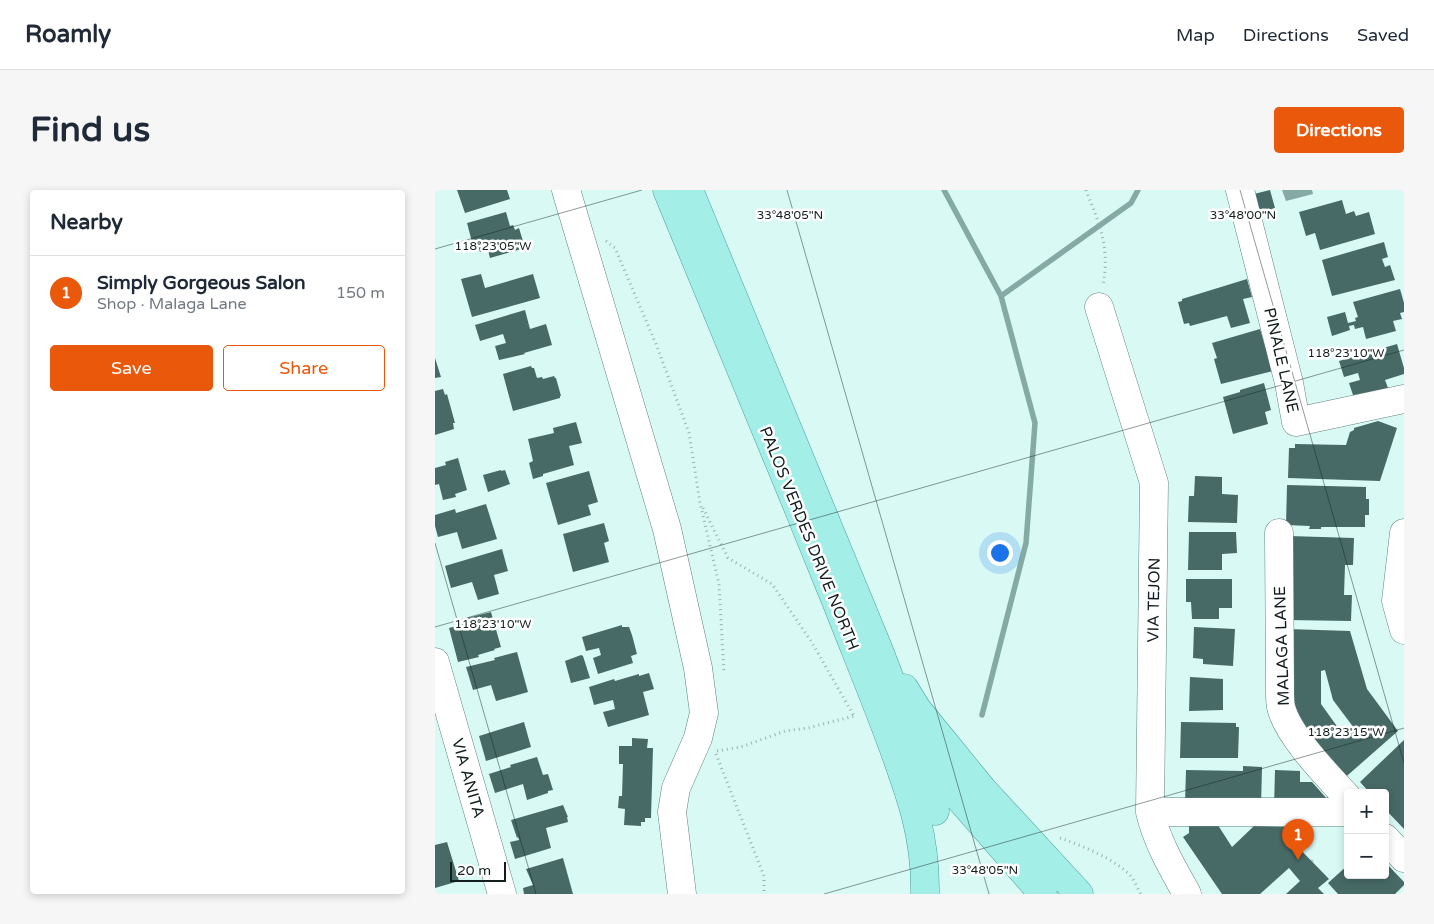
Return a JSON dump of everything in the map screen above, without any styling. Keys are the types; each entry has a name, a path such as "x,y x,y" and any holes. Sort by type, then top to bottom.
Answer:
{"main road":[{"name":"PALOS VERDES DRIVE NORTH","path":"667,190 780,461 864,711 915,811 923,855 925,894"},
{"name":"PALOS VERDES DRIVE NORTH","path":"689,190 878,648 917,750 935,810 943,894"},
{"name":"PALOS VERDES DRIVE NORTH","path":"878,648 923,716 983,790 1079,894"},
{"path":"864,711 887,712 917,750 1043,894"}],"street":[{"path":"566,190 667,529 698,668 701,726 676,788 672,812 682,894"},
{"name":"PINALE LANE","path":"1240,190 1289,383 1296,422 1404,399"},
{"name":"VIA TEJON","path":"1099,307 1154,483 1150,812 1155,831 1169,863 1187,894"},
{"name":"MALAGA LANE","path":"1279,533 1281,707 1287,723 1312,758 1344,794"},
{"path":"1404,533 1396,601 1404,630"},
{"name":"VIA ANITA","path":"435,662 503,894"},
{"path":"1150,812 1344,812"},
{"path":"1389,842 1404,858"}],"path":[{"path":"1086,190 1100,223 1106,249 1105,275 1099,307"},
{"path":"701,503 728,558 772,584 811,641 864,711 808,728 785,731 741,746 715,751 701,726"},
{"path":"1055,836 1078,844 1130,875 1141,894"},
{"path":"1312,862 1316,858"}],"water":[{"path":"1282,190 1312,190 1313,194 1286,201"}],"building":[{"path":"457,190 507,190 510,199 465,213"},
{"path":"1270,190 1275,208 1256,214 1250,195"},
{"path":"1342,200 1346,214 1354,211 1356,216 1369,212 1375,234 1320,250 1315,233 1306,236 1299,212"},
{"path":"506,212 510,226 513,225 515,230 519,228 525,248 490,258 488,250 480,252 478,245 473,246 467,223"},
{"path":"1384,242 1388,257 1382,259 1385,267 1390,265 1395,280 1332,296 1322,260"},
{"path":"481,274 485,288 533,274 540,298 472,317 461,279"},
{"path":"1247,279 1252,297 1243,299 1250,323 1231,328 1227,316 1190,326 1189,323 1184,324 1178,302 1182,301 1182,299"},
{"path":"1400,289 1404,303 1404,312 1400,313 1402,319 1393,321 1396,331 1366,339 1363,327 1355,329 1354,325 1349,326 1350,330 1332,336 1327,317 1345,312 1348,323 1356,321 1355,318 1358,317 1353,302"},
{"path":"525,310 530,329 546,324 552,345 499,360 495,346 506,343 503,334 480,341 475,325"},
{"path":"1260,329 1267,352 1271,351 1277,370 1221,384 1214,359 1217,358 1212,343"},
{"path":"1397,344 1404,374 1385,380 1388,388 1354,398 1349,383 1360,380 1358,373 1344,377 1339,361"},
{"path":"435,358 441,377 435,378"},
{"path":"531,366 534,368 537,378 542,377 543,379 554,376 556,378 561,396 560,398 513,411 503,374"},
{"path":"1264,383 1271,410 1265,412 1268,424 1233,434 1223,397"},
{"path":"443,389 445,395 447,394 455,423 453,423 454,429 435,435 435,391"},
{"path":"1378,421 1397,428 1380,481 1288,478 1289,448 1295,448 1295,444 1346,445 1350,432 1354,428"},
{"path":"576,422 582,443 569,446 574,465 543,474 543,476 533,479 529,463 533,461 528,439 554,433 553,428"},
{"path":"458,458 467,490 455,494 456,497 443,500 439,484 435,485 435,468 446,465 445,462"},
{"path":"505,470 510,484 488,492 483,475"},
{"path":"589,471 598,502 588,505 591,515 558,525 546,483"},
{"path":"1195,476 1222,477 1222,494 1238,495 1237,523 1188,522 1189,496 1194,496"},
{"path":"1287,485 1366,487 1366,499 1369,499 1369,515 1365,515 1365,527 1321,527 1321,529 1309,529 1310,526 1286,525"},
{"path":"486,504 497,539 462,549 457,532 438,537 435,515 455,509 456,513"},
{"path":"604,523 609,541 604,543 609,562 573,572 563,534"},
{"path":"1189,532 1236,532 1237,553 1222,554 1222,570 1188,570"},
{"path":"1289,536 1354,538 1353,565 1345,565 1344,595 1352,595 1351,621 1287,620"},
{"path":"502,549 508,571 494,575 499,594 478,600 472,582 451,588 445,566"},
{"path":"1186,579 1232,579 1232,608 1219,608 1219,619 1192,619 1191,602 1186,602"},
{"path":"491,612 501,647 478,655 479,657 458,662 449,628 468,623 467,618"},
{"path":"622,625 622,627 629,627 632,635 637,654 631,656 633,663 598,674 593,658 601,655 599,648 586,651 582,637"},
{"path":"1194,627 1235,629 1233,666 1203,664 1203,659 1193,658"},
{"path":"1287,629 1350,631 1367,689 1398,731 1340,782 1285,716","holes":["1325,670 1333,700 1354,728 1344,736 1321,704 1321,671"]},
{"path":"517,652 528,692 496,701 491,685 473,690 466,667"},
{"path":"581,655 590,678 571,683 565,661"},
{"path":"649,673 654,689 643,692 649,715 608,727 603,712 615,709 613,700 594,705 589,687 614,679 615,681"},
{"path":"1190,677 1223,679 1223,710 1189,711"},
{"path":"524,722 531,747 486,761 479,736"},
{"path":"1181,722 1236,723 1236,727 1239,727 1238,758 1180,758"},
{"path":"632,738 648,739 647,748 653,748 651,818 645,818 645,822 641,822 641,826 624,825 625,809 618,808 619,796 622,796 623,764 619,764 619,746 632,746"},
{"path":"1404,740 1404,829 1389,813 1389,789 1366,789 1360,782"},
{"path":"537,757 543,775 548,774 553,790 527,800 523,784 495,793 489,774"},
{"path":"1243,766 1262,767 1261,806 1185,804 1186,770 1243,771"},
{"path":"1275,770 1300,771 1300,782 1312,782 1328,800 1274,807"},
{"path":"563,805 568,822 546,828 551,848 515,859 510,842 519,840 511,820"},
{"path":"1214,819 1232,847 1254,826 1287,827 1298,839 1294,843 1329,879 1318,888 1324,894 1286,894 1300,881 1289,868 1260,894 1222,894 1183,837 1189,833 1189,825"},
{"path":"447,842 459,881 435,888 435,845"},
{"path":"563,858 573,894 524,894 523,888 533,885 526,869"},
{"path":"1389,866 1404,882 1404,885 1395,894 1338,894 1328,883 1344,869 1344,879 1389,879"}],"waterway":[{"path":"944,190 1001,296 1035,423 1026,543 982,715"},
{"path":"1001,296 1131,203 1138,190"}],"place":[{"name":"Simply Gorgeous Salon","path":"1298,860"}]}
